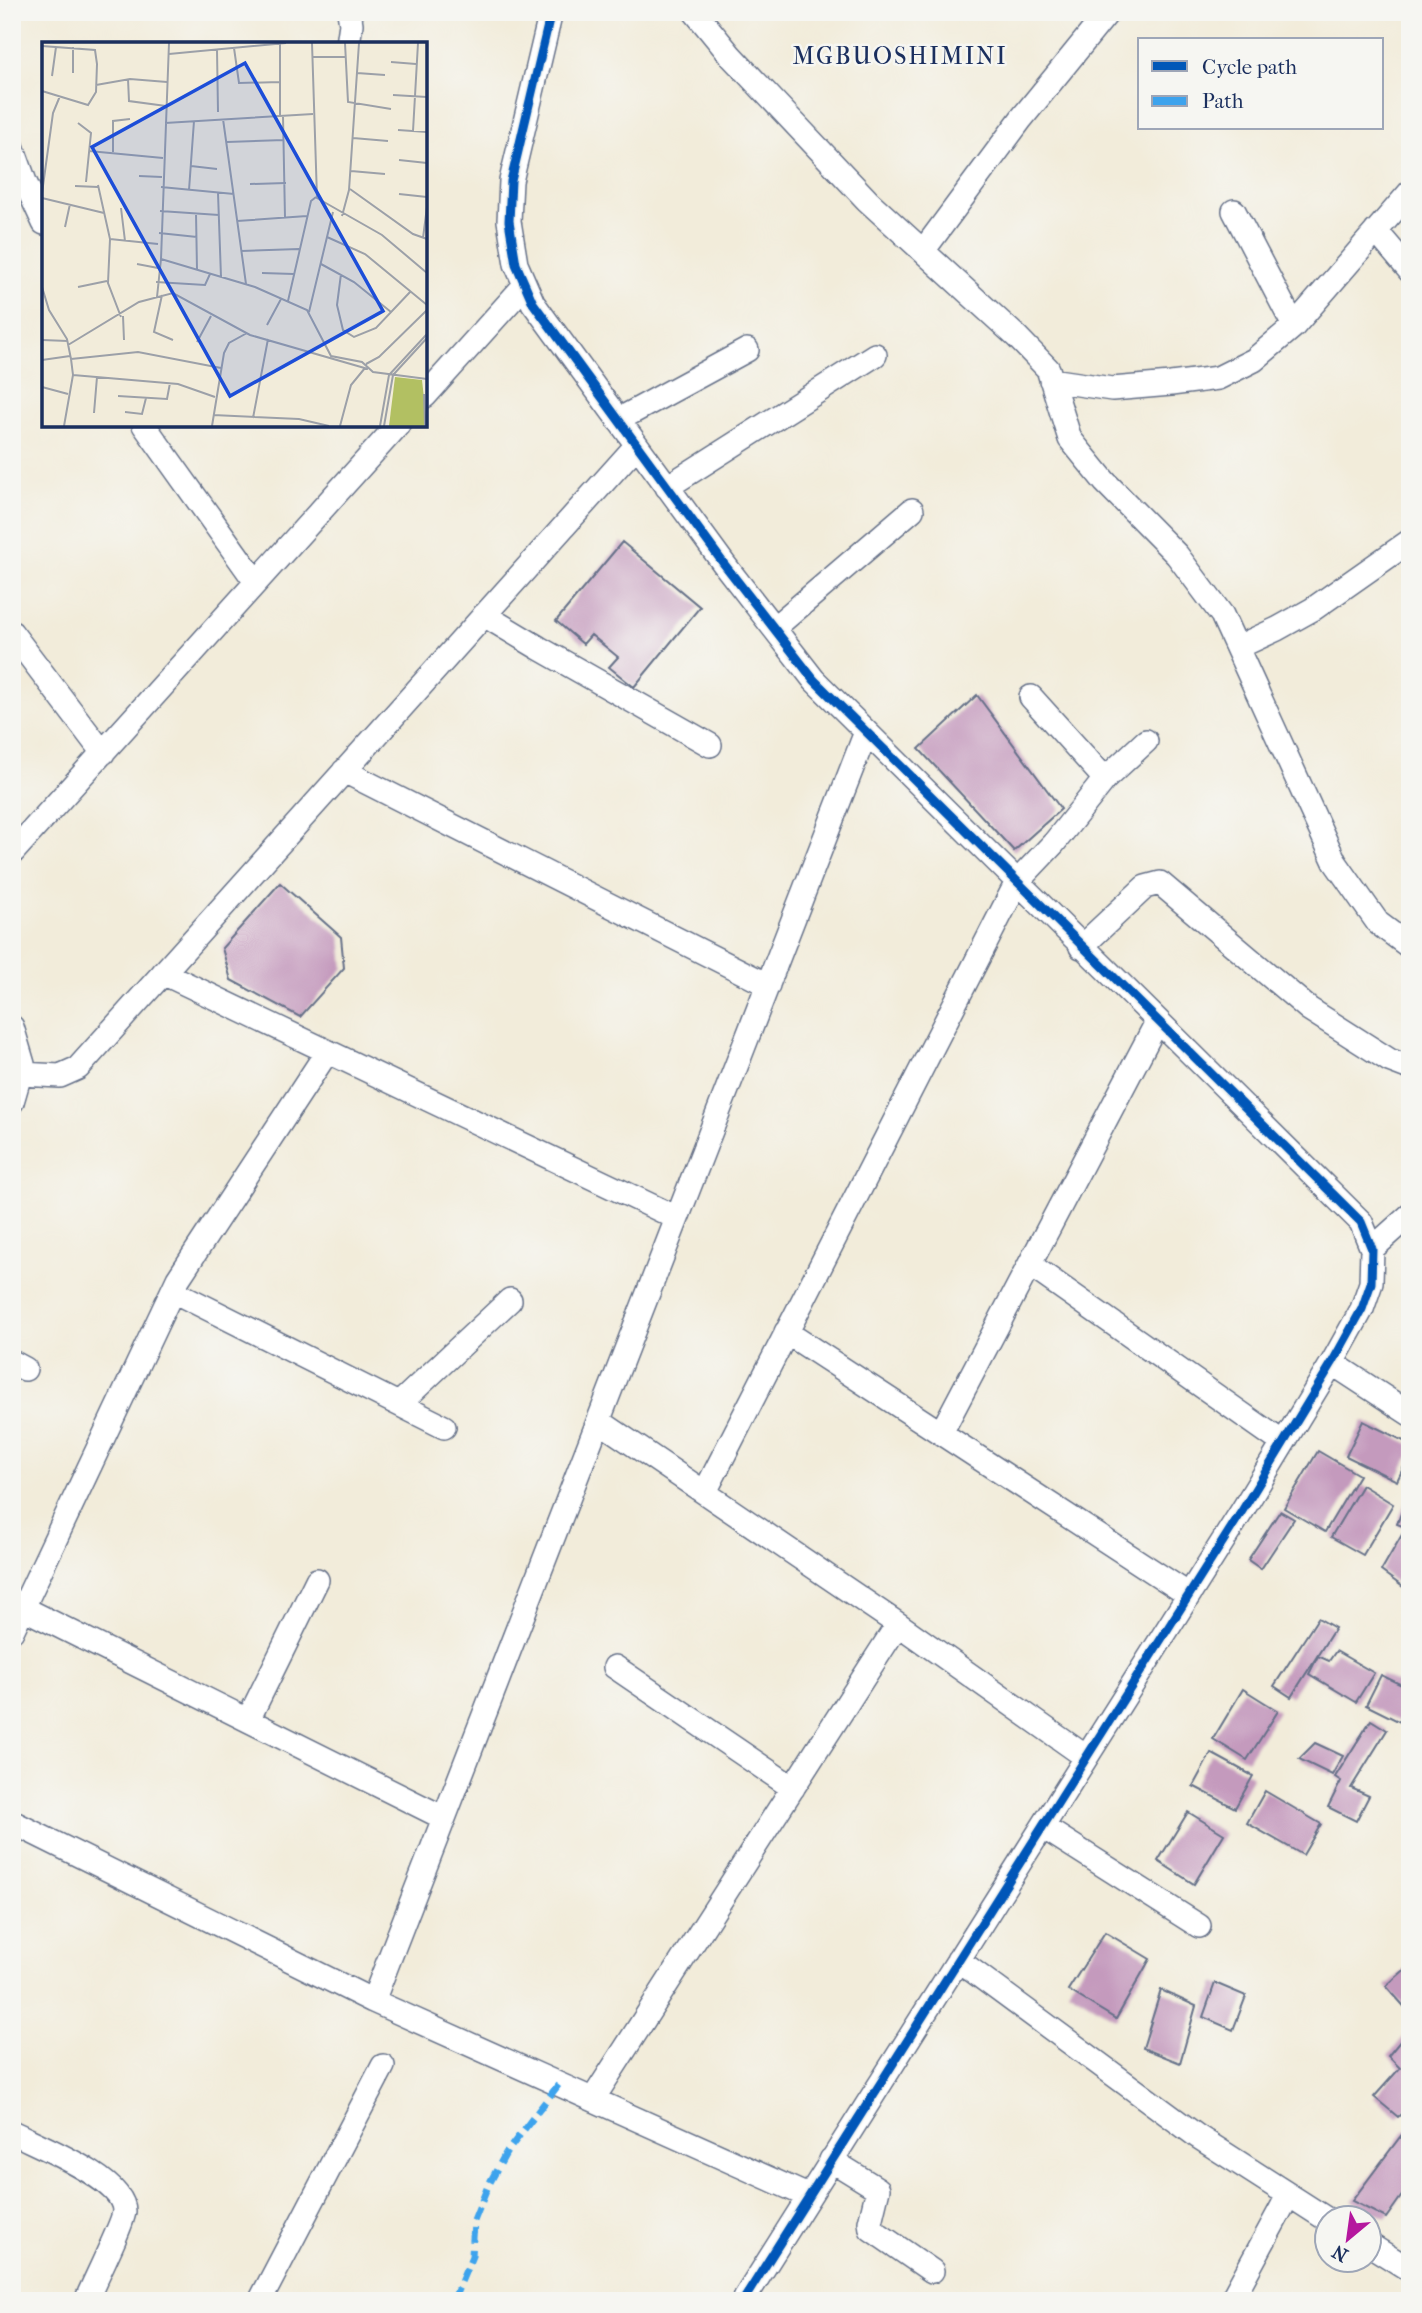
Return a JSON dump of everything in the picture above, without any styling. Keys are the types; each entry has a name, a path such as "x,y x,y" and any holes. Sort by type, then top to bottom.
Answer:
{"street":[{"path":"348,42 351,24 349,12"},
{"path":"551,12 511,181 509,221 516,264 533,303 667,487 814,680 1361,1222 1372,1249 1371,1283 1362,1309 1332,1363 1189,1595 743,2301"},
{"path":"695,12 731,56 867,201 1035,354 1048,369 1070,439 1105,482 1177,555 1223,615 1335,862 1378,923 1410,947"},
{"path":"923,251 1021,119 1108,12"},
{"path":"12,146 42,219"},
{"path":"1051,380 1112,389 1218,378 1254,360 1294,326 1410,192"},
{"path":"1234,211 1294,326"},
{"path":"1376,231 1410,271"},
{"path":"427,394 525,285"},
{"path":"618,420 747,349"},
{"path":"667,487 876,355"},
{"path":"147,427 256,582"},
{"path":"12,853 396,427"},
{"path":"20,1074 60,1076 78,1068 637,444"},
{"path":"774,628 912,510"},
{"path":"1238,647 1313,609 1410,541"},
{"path":"484,615 710,745"},
{"path":"12,633 103,752"},
{"path":"1031,697 1105,779"},
{"path":"373,2001 866,732"},
{"path":"705,1492 1017,882 1054,843 1105,779 1146,741"},
{"path":"344,771 768,985"},
{"path":"1081,947 1145,887 1160,883 1308,1009 1389,1060 1410,1068"},
{"path":"163,973 677,1219"},
{"path":"941,1433 1157,1022"},
{"path":"12,1027 23,1064 12,1102"},
{"path":"12,1631 173,1291 327,1052"},
{"path":"1372,1249 1410,1215"},
{"path":"1030,1265 1283,1443"},
{"path":"173,1291 444,1427"},
{"path":"399,1404 510,1300"},
{"path":"786,1332 1189,1595"},
{"path":"1332,1363 1410,1414"},
{"path":"599,1421 898,1624 1086,1757"},
{"path":"248,1720 317,1580"},
{"path":"23,1608 444,1818"},
{"path":"593,2099 898,1624"},
{"path":"615,1667 793,1788"},
{"path":"12,1822 373,2001 808,2196"},
{"path":"1043,1827 1199,1926"},
{"path":"958,1961 1197,2136 1314,2212"},
{"path":"260,2301 383,2066"},
{"path":"12,2133 103,2179 121,2196 124,2213 86,2301"},
{"path":"831,2160 878,2189 870,2222 871,2229 932,2271"},
{"path":"1231,2301 1288,2196"},
{"path":"1384,2254 1410,2270"}],"building":[{"path":"622,542 700,607 634,687 609,667 618,657 591,635 583,644 556,621"},
{"path":"977,695 1061,809 1014,851 919,749"},
{"path":"280,883 341,937 344,968 300,1017 231,980 222,948"},
{"path":"1363,1421 1410,1444 1410,1454 1397,1481 1346,1456"},
{"path":"1318,1451 1359,1475 1325,1532 1284,1508"},
{"path":"1362,1485 1393,1504 1363,1555 1331,1537"},
{"path":"1410,1490 1410,1529 1397,1524"},
{"path":"1280,1511 1294,1519 1261,1569 1248,1560"},
{"path":"1403,1533 1410,1538 1410,1592 1381,1571"},
{"path":"1318,1618 1335,1628 1291,1697 1274,1686"},
{"path":"1336,1651 1374,1673 1356,1702 1309,1674 1318,1656 1329,1661"},
{"path":"1381,1675 1410,1689 1410,1727 1366,1705"},
{"path":"1243,1689 1278,1711 1247,1760 1213,1739"},
{"path":"1371,1720 1387,1730 1351,1788 1369,1796 1356,1821 1328,1807 1341,1781 1335,1777"},
{"path":"1315,1743 1343,1756 1332,1775 1299,1759"},
{"path":"1211,1753 1253,1776 1235,1808 1193,1786"},
{"path":"1265,1791 1321,1824 1303,1855 1247,1823"},
{"path":"1188,1812 1224,1834 1194,1884 1158,1861"},
{"path":"1105,1932 1150,1959 1116,2019 1068,1990"},
{"path":"1410,1965 1410,2013 1386,1986"},
{"path":"1215,1983 1246,1996 1233,2030 1203,2017"},
{"path":"1161,1990 1196,2006 1180,2063 1143,2048"},
{"path":"1406,2034 1410,2036 1410,2105 1398,2117 1374,2097 1400,2068 1388,2056"},
{"path":"1406,2129 1410,2131 1410,2184 1386,2218 1384,2204 1358,2204 1352,2201"}],"marked path":[{"path":"453,2301 472,2256 474,2221 488,2186 506,2153 559,2084"}],"cycle path":[{"path":"551,12 511,181 509,221 516,264 533,303 724,564 814,680 1361,1222 1372,1249 1371,1283 1362,1309 1332,1363 1242,1511 743,2301"}],"district":[{"name":"MGBUOSHIMINI","path":"900,56"}]}
